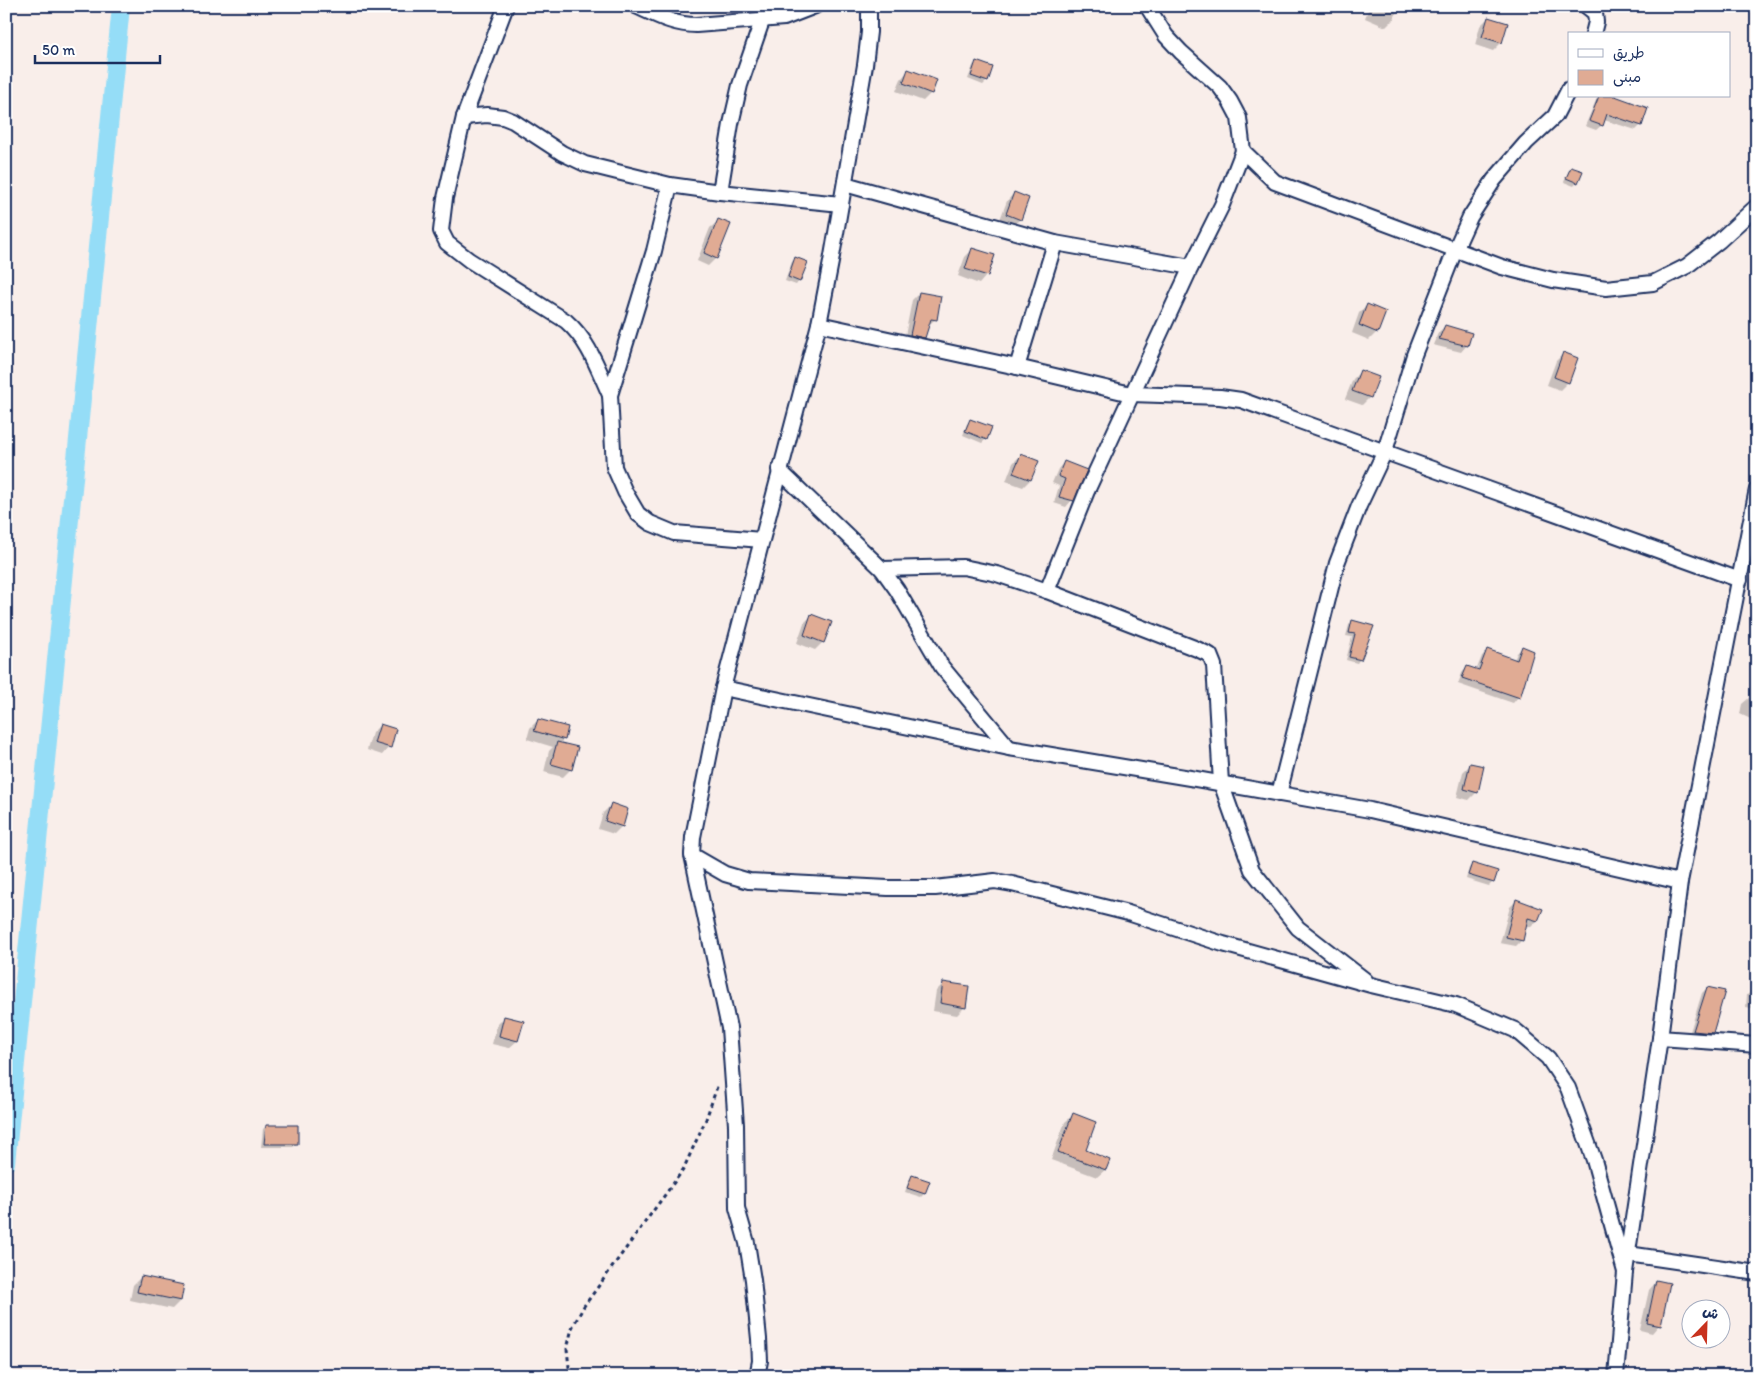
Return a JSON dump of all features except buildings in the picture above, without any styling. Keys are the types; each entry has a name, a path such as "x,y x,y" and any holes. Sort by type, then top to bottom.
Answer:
{"street":[{"path":"506,6 464,117 442,216 441,232 447,243 469,260 566,321 578,331 587,343 610,396"},
{"path":"636,6 683,25 784,18 815,6"},
{"path":"757,1376 760,1361 753,1280 747,1243 737,1208 736,1125 729,1028 692,854 693,837 723,688 818,324 842,204 866,65 869,6"},
{"path":"1047,591 1087,491 1131,394 1222,205 1243,151 1239,118 1230,101 1220,88 1166,36 1147,6"},
{"path":"1586,6 1595,13 1596,22 1594,32"},
{"path":"720,192 731,124 740,85 762,21"},
{"path":"1279,794 1337,563 1359,506 1385,451 1414,355 1455,250 1470,217 1494,180 1526,144 1555,116 1568,91"},
{"path":"464,117 488,115 503,117 513,121 562,153 585,164 670,185 842,204"},
{"path":"1243,151 1274,182 1502,267 1553,280 1606,288 1653,283 1687,266 1757,206"},
{"path":"845,184 1056,243 1191,267"},
{"path":"670,185 654,251 610,396 614,467 625,492 638,514 650,523 674,533 762,540"},
{"path":"1017,367 1056,243"},
{"path":"818,324 1131,394 1220,397 1241,400 1740,580"},
{"path":"780,470 882,569 897,590 942,667 1010,748"},
{"path":"1616,1376 1625,1272 1660,1038 1680,882 1757,489"},
{"path":"882,569 962,568 997,574 1197,648 1210,655 1214,665 1221,783 1252,870 1298,928 1371,985"},
{"path":"723,688 1010,748 1370,810 1680,882"},
{"path":"692,854 725,874 758,882 897,888 935,888 995,881 1012,884 1128,913 1223,944 1371,985 1456,1005 1515,1030 1548,1058 1568,1088 1594,1160 1625,1272"},
{"path":"1660,1038 1757,1045"},
{"path":"1628,1254 1757,1273"}],"path":[{"path":"570,1376 566,1349 572,1328 584,1306 682,1170 706,1119 721,1075"}],"waterway":[{"path":"6,1163 121,6"}]}
